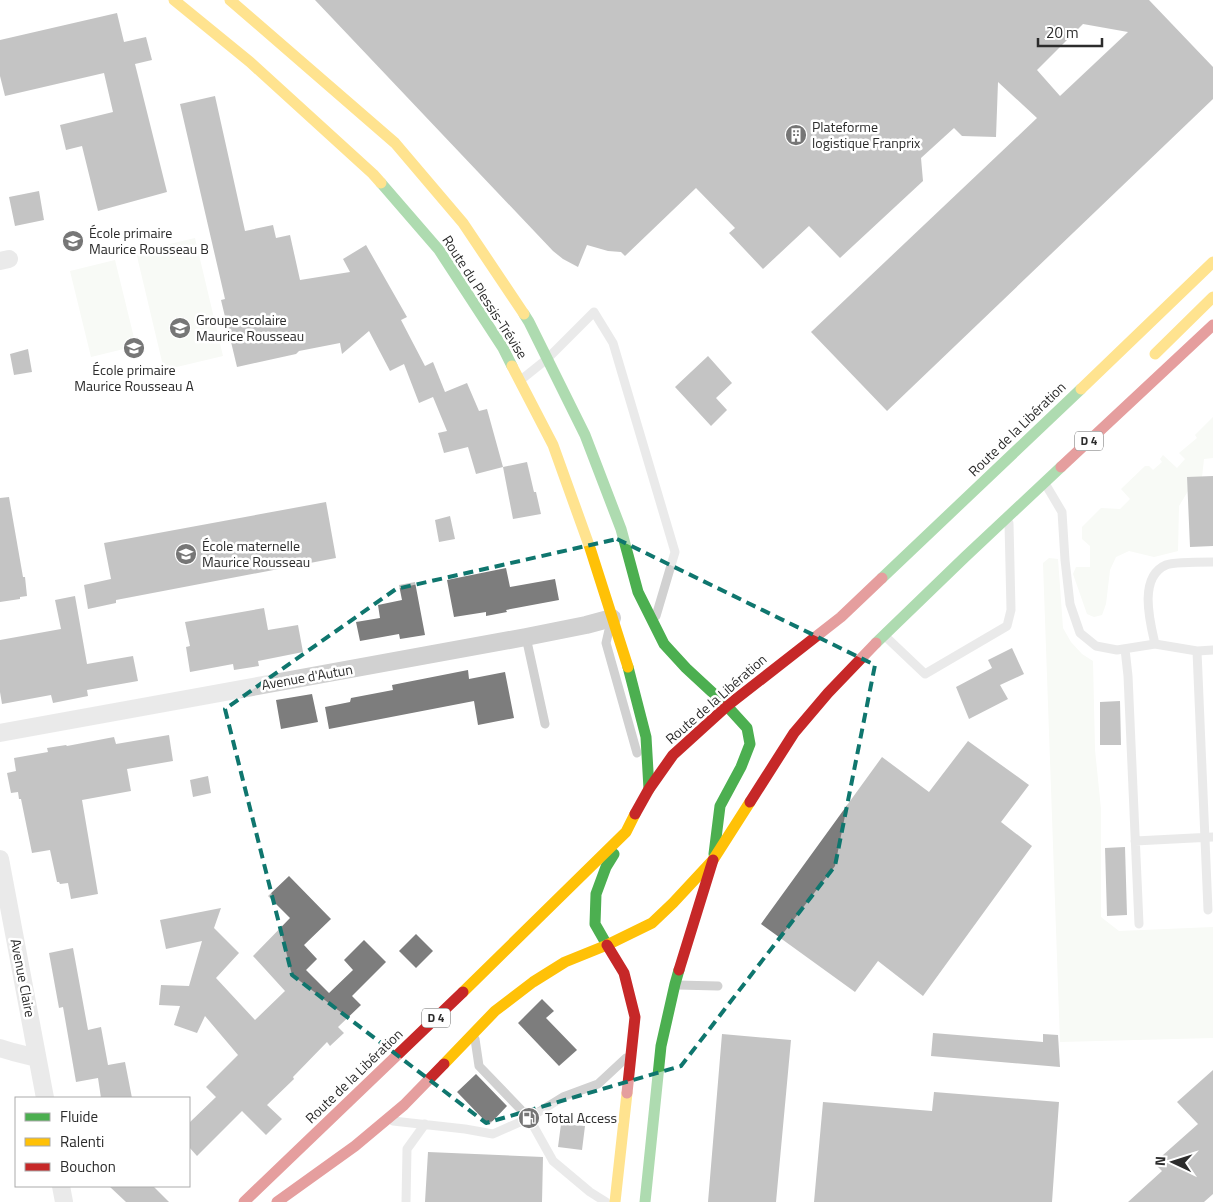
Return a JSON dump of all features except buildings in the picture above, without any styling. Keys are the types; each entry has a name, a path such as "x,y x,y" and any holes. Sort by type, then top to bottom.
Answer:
{"main road":[{"name":"Route du Plessis-Trévise","path":"174,0 250,62 373,174 439,250 503,348 553,445 590,548 630,672 646,737 648,789"},
{"name":"Route du Plessis-Trévise","path":"230,0 394,143 463,223 529,322 585,435 621,529 638,592 664,644 747,728 750,744 741,767 720,806 713,860"},
{"name":"Route de la Libération","path":"244,1202 448,1007 626,832 648,789 673,755 727,706 841,616 1213,262"},
{"path":"1149,360 1213,297"},
{"name":"D 4","path":"277,1202 341,1156 404,1105 495,1011 533,982 565,962 607,945 652,923 713,860 794,733 828,693 884,635 965,557 1213,325"},
{"path":"965,557 1010,500"},
{"path":"615,1202 636,1017 624,973 595,924 596,894 606,867 626,832"},
{"path":"645,1202 662,1046 675,984 713,860"}],"street":[{"name":"Avenue d'Autun","path":"0,733 526,637 612,618"},
{"name":"Avenue Claire","path":"0,859 45,1097"},
{"path":"0,1048 38,1058"},
{"path":"61,1187 64,1202"}],"lane":[{"path":"520,381 547,359 594,312 613,342 675,552 654,624"},
{"path":"1044,482 1062,512 1070,604 1080,633 1096,646 1117,650 1155,644 1198,651 1213,650"},
{"path":"884,635 925,674 1007,626 1011,610 1009,515"},
{"path":"1155,644 1149,616 1148,594 1157,570 1168,564 1213,562"},
{"path":"526,637 545,724"},
{"path":"1125,649 1128,676 1139,924"},
{"path":"1198,651 1209,838 1208,910"},
{"path":"1135,841 1209,838"},
{"path":"675,984 718,986"},
{"path":"475,1033 479,1066 529,1118 554,1161 590,1192 606,1202"},
{"path":"385,1121 425,1124 493,1134 529,1118 563,1097 598,1084 632,1053"},
{"path":"406,1202 407,1149 425,1124"}],"highlighted area":[{"path":"617,539 875,665 835,866 681,1066 486,1123 292,975 225,709 396,589"}],"shaded area":[{"path":"195,238 223,356 164,370 136,252"},
{"path":"115,260 136,346 91,357 70,271"},
{"path":"1213,417 1213,458 1204,459 1202,477 1187,477 1188,491 1179,506 1178,551 1154,557 1129,551 1116,557 1110,570 1106,604 1102,615 1094,617 1087,614 1073,574 1076,567 1090,567 1090,546 1082,539 1082,527 1101,508 1120,509 1130,499 1121,489 1145,466 1149,466 1153,470 1162,462 1160,459 1163,455 1177,468 1185,459 1179,453 1197,438 1195,435"},
{"path":"1049,558 1058,559 1063,628 1071,642 1082,654 1093,661 1095,750 1101,809 1101,917 1119,931 1213,927 1213,1038 1060,1042 1043,563"}],"traffic: fast":[{"path":"381,183 439,250 503,348 512,366"},
{"path":"524,314 585,435 621,529 638,592 664,644 686,668 727,706"},
{"path":"882,578 1081,389"},
{"path":"876,643 1061,467"},
{"path":"628,667 646,737 649,789"},
{"path":"714,854 720,806 741,767 750,744 747,728 727,706"},
{"path":"607,945 595,924 596,894 606,867 614,854"},
{"path":"645,1202 661,1046 679,970"}],"traffic: slow":[{"path":"174,0 250,62 381,183"},
{"path":"230,0 395,143 463,223 524,314"},
{"path":"1081,389 1213,262"},
{"path":"1155,354 1213,297"},
{"path":"512,366 553,445 590,548 628,667"},
{"path":"444,1064 495,1011 533,982 565,962 607,945 652,923 713,860 750,802"},
{"path":"463,992 626,832 635,814"},
{"path":"615,1202 627,1093"}],"traffic: jam":[{"path":"1061,467 1213,325"},
{"path":"635,814 649,789 673,755 727,706 841,617 882,578"},
{"path":"750,802 794,733 828,693 876,643"},
{"path":"679,970 713,860"},
{"path":"607,945 624,973 635,1017 627,1093"},
{"path":"244,1202 463,992"},
{"path":"277,1202 355,1146 404,1105 444,1064"}],"place":[{"name":"Plateforme logistique Franprix","path":"796,135"},
{"name":"École primaire Maurice Rousseau B","path":"73,241"},
{"name":"Groupe scolaire Maurice Rousseau","path":"180,328"},
{"name":"École primaire Maurice Rousseau A","path":"134,348"},
{"name":"École maternelle Maurice Rousseau","path":"186,554"},
{"name":"Total Access","path":"529,1118"}]}
